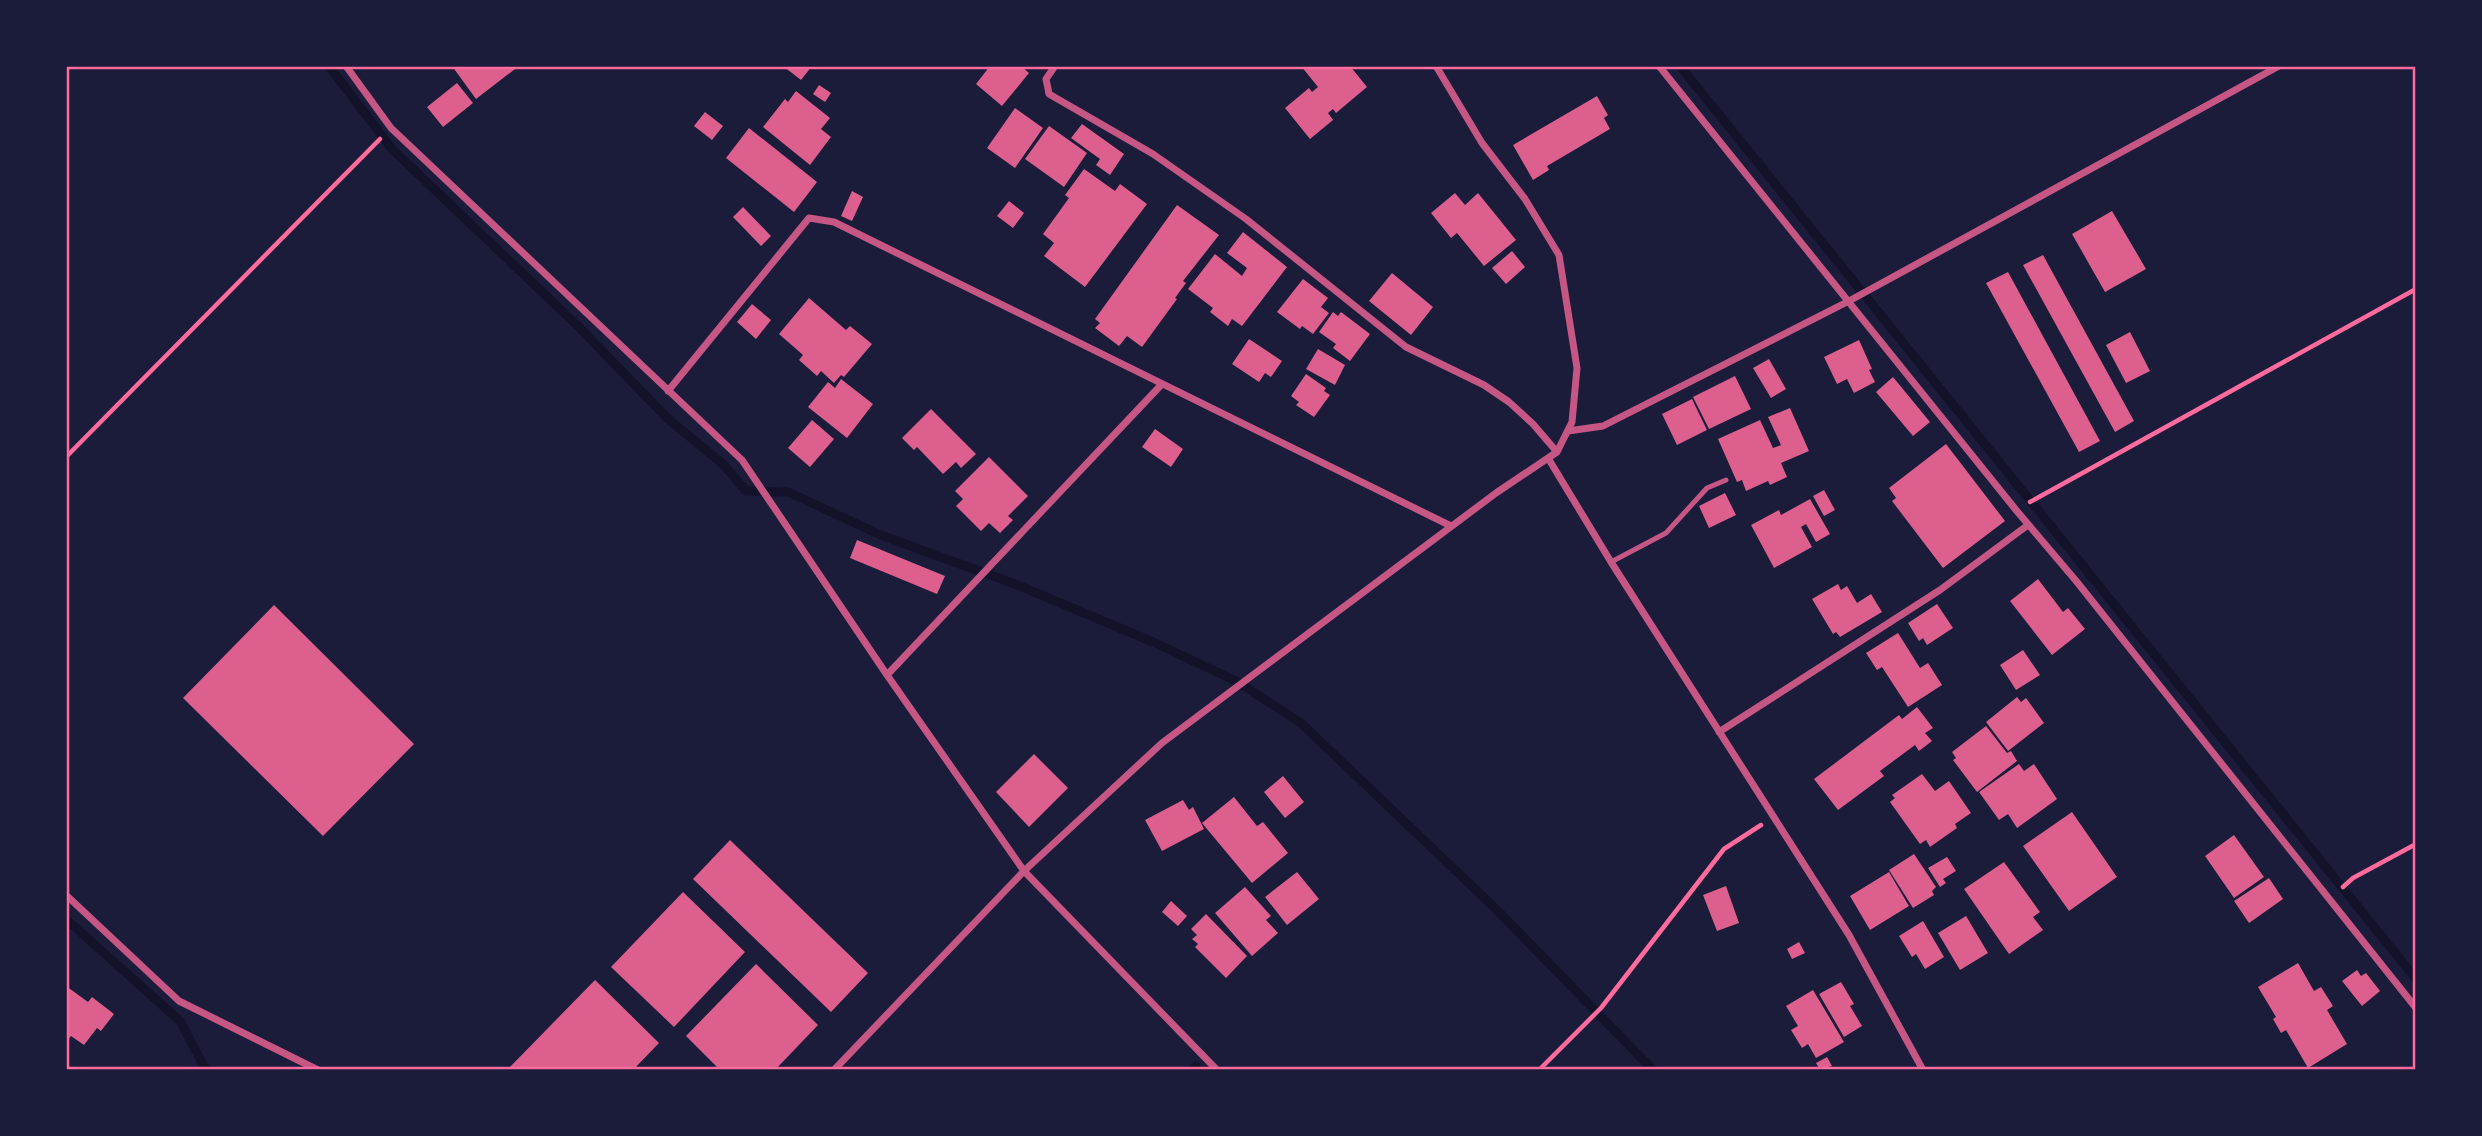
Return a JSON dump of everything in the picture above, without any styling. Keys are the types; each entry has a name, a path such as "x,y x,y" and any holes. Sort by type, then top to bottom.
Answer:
{"street":[{"path":"346,66 391,128 742,460 1024,871 1217,1069"},
{"path":"1055,66 1046,79 1049,94 1153,154 1246,219 1406,347 1484,385 1510,402 1557,452"},
{"path":"834,1069 1024,871 1162,743 1496,492 1557,452 1572,422 1577,368 1559,255 1525,199 1482,143 1436,66"},
{"path":"1659,66 2028,525 2077,582 2416,1009"},
{"path":"1568,431 1603,426 1849,301 2279,66"},
{"path":"668,391 809,218 834,222 1451,526"},
{"path":"887,675 1162,384"},
{"path":"1548,458 1611,562 1849,935 1923,1069"},
{"path":"1719,732 1940,590 2028,525"},
{"path":"66,895 179,1001 318,1069"}],"lane":[{"path":"1611,562 1665,533 1707,488 1726,480"}],"path":[{"path":"66,457 391,128"},
{"path":"2016,510 2416,289"},
{"path":"1539,1069 1601,1008 1724,849 1774,817"},
{"path":"2329,900 2353,878 2416,844"}],"building":[{"path":"452,66 513,66 515,69 476,99"},
{"path":"783,66 812,66 801,80"},
{"path":"990,66 1021,66 1029,73 1002,106 976,84"},
{"path":"1301,66 1350,66 1367,87 1336,113 1333,109 1328,113 1333,120 1310,139 1285,108 1309,88 1312,92 1318,87"},
{"path":"457,83 473,103 443,127 427,107"},
{"path":"819,85 831,93 825,102 813,94"},
{"path":"796,91 830,118 821,129 831,137 810,165 763,127 785,99 788,102"},
{"path":"1597,96 1608,115 1604,118 1610,129 1547,166 1549,170 1533,180 1513,145"},
{"path":"1015,108 1043,128 1015,168 987,148"},
{"path":"705,112 723,126 712,140 694,126"},
{"path":"1082,124 1124,154 1110,175 1096,165 1100,159 1071,138"},
{"path":"1049,126 1087,153 1064,187 1025,159"},
{"path":"749,128 817,182 794,212 726,158"},
{"path":"1084,169 1115,191 1120,184 1147,204 1085,287 1044,256 1054,243 1043,234 1069,198 1065,195"},
{"path":"852,191 863,197 852,221 841,216"},
{"path":"1455,193 1465,205 1478,193 1516,240 1484,266 1457,233 1451,238 1431,213"},
{"path":"1009,201 1024,213 1013,228 997,216"},
{"path":"1177,205 1219,235 1183,281 1186,283 1175,298 1177,299 1142,347 1127,336 1119,346 1095,328 1100,323 1095,319"},
{"path":"743,207 771,236 761,246 733,217"},
{"path":"2112,211 2146,269 2105,292 2072,234"},
{"path":"1243,232 1287,267 1242,326 1232,319 1228,326 1210,312 1213,308 1188,289 1215,254 1242,276 1247,268 1227,253"},
{"path":"1512,251 1525,267 1506,284 1492,268"},
{"path":"2043,255 2134,421 2115,432 2023,265"},
{"path":"2008,272 2100,441 2079,452 1986,283"},
{"path":"1392,273 1433,307 1411,335 1369,301"},
{"path":"1303,279 1328,298 1321,307 1329,313 1313,334 1302,326 1300,329 1277,312"},
{"path":"809,298 846,330 850,326 872,344 844,377 841,375 834,383 821,371 817,376 799,360 803,355 779,334"},
{"path":"752,304 771,320 756,339 737,322"},
{"path":"1333,312 1338,316 1341,312 1370,334 1350,361 1333,348 1336,344 1319,332"},
{"path":"2130,332 2150,371 2126,383 2106,345"},
{"path":"1249,339 1282,361 1271,377 1265,373 1259,382 1232,364"},
{"path":"1859,340 1875,382 1854,393 1847,379 1837,384 1824,357"},
{"path":"1318,349 1345,365 1335,385 1306,369"},
{"path":"1769,359 1786,389 1771,398 1753,368"},
{"path":"1306,374 1326,388 1324,391 1330,395 1314,417 1296,405 1299,402 1291,396"},
{"path":"1735,376 1751,409 1709,429 1693,397"},
{"path":"1893,377 1930,422 1913,436 1876,392"},
{"path":"841,379 873,404 847,438 808,407 828,382 835,388"},
{"path":"1692,399 1707,430 1677,445 1662,414"},
{"path":"1790,408 1809,451 1781,463 1787,477 1770,485 1768,481 1746,491 1742,480 1737,482 1718,439 1760,420 1773,448 1781,445 1768,417"},
{"path":"931,409 976,454 961,468 956,462 943,474 917,447 914,450 902,438"},
{"path":"812,420 834,439 810,467 788,448"},
{"path":"1155,429 1183,449 1171,467 1142,447"},
{"path":"1946,444 2005,521 1943,568 1892,501 1896,498 1889,488"},
{"path":"989,457 1028,496 1008,516 1013,520 1000,533 989,523 981,531 956,506 963,499 955,491"},
{"path":"1824,490 1835,510 1824,516 1813,496"},
{"path":"1725,493 1736,515 1709,528 1699,506"},
{"path":"1810,499 1830,534 1816,542 1806,524 1801,527 1812,547 1774,568 1751,525 1779,510 1781,515"},
{"path":"857,540 945,576 937,594 850,558"},
{"path":"2038,579 2063,612 2068,608 2085,629 2052,655 2010,601"},
{"path":"1838,584 1841,590 1847,586 1857,603 1871,594 1882,612 1840,637 1836,632 1833,634 1812,599"},
{"path":"1937,604 1953,628 1927,645 1923,638 1919,641 1908,623"},
{"path":"274,605 414,744 323,836 183,698"},
{"path":"1898,633 1920,668 1928,663 1942,685 1908,707 1882,667 1877,670 1866,653"},
{"path":"2023,650 2040,675 2016,690 2000,665"},
{"path":"2017,697 2021,702 2026,698 2044,723 2008,751 1986,722"},
{"path":"1917,707 1933,728 1925,733 1932,741 1919,751 1915,745 1880,771 1884,776 1838,810 1814,779 1899,715 1902,719"},
{"path":"1986,726 2007,753 2011,751 2017,761 1977,792 1953,760 1956,758 1952,752"},
{"path":"1034,754 1068,788 1029,827 996,792"},
{"path":"2019,764 2024,771 2034,764 2057,799 2017,828 2008,814 1999,820 1979,792"},
{"path":"1922,774 1935,791 1949,781 1971,813 1955,824 1957,828 1930,847 1926,840 1920,844 1890,802 1895,798 1892,795"},
{"path":"1283,776 1304,802 1285,818 1264,792"},
{"path":"1234,797 1257,826 1263,822 1288,853 1252,883 1202,823"},
{"path":"1183,800 1189,810 1193,807 1204,829 1162,851 1145,820"},
{"path":"2072,812 2117,877 2069,911 2023,846"},
{"path":"2234,835 2264,877 2234,898 2205,856"},
{"path":"730,840 868,973 831,1012 693,879"},
{"path":"1914,854 1936,887 1932,891 1934,895 1913,908 1889,870"},
{"path":"1947,857 1956,871 1943,879 1946,883 1940,887 1928,868"},
{"path":"2004,862 2040,912 2033,917 2043,930 2009,954 1964,889"},
{"path":"1297,872 1319,899 1287,925 1265,897"},
{"path":"1889,872 1909,906 1870,930 1850,896"},
{"path":"2269,878 2283,899 2249,923 2234,901"},
{"path":"1726,886 1739,923 1717,931 1703,895"},
{"path":"1245,887 1271,916 1266,920 1278,933 1252,956 1215,913"},
{"path":"683,892 745,952 674,1027 611,967"},
{"path":"1171,901 1187,916 1178,926 1162,912"},
{"path":"1206,914 1247,956 1226,978 1195,947 1198,944 1192,939 1197,935 1191,929"},
{"path":"1966,916 1988,953 1960,970 1938,933"},
{"path":"1923,921 1944,957 1925,969 1916,954 1912,957 1899,936"},
{"path":"1799,942 1805,953 1792,959 1787,949"},
{"path":"2298,963 2314,991 2321,987 2333,1006 2327,1010 2347,1044 2308,1068 2286,1030 2281,1033 2273,1019 2276,1017 2258,987"},
{"path":"756,964 818,1025 775,1070 720,1070 686,1036"},
{"path":"2357,970 2361,976 2366,973 2380,991 2362,1006 2342,981"},
{"path":"595,980 659,1043 633,1070 507,1070"},
{"path":"1841,982 1854,1004 1850,1006 1862,1026 1844,1037 1819,994"},
{"path":"66,986 88,1002 92,997 114,1014 101,1031 97,1028 84,1045 71,1036 66,1042"},
{"path":"1813,990 1844,1042 1816,1058 1808,1044 1802,1048 1791,1030 1798,1026 1786,1006"},
{"path":"1827,1057 1832,1066 1820,1070 1816,1063"}],"waterway":[{"path":"329,66 392,149 580,328 667,418 724,465 746,491 788,492 883,536 1015,584 1153,642 1236,681 1301,723 1497,910 1653,1070"},
{"path":"1680,66 2416,979"},
{"path":"66,919 180,1021 206,1070"},
{"path":"1193,1070 1196,1066"}]}
